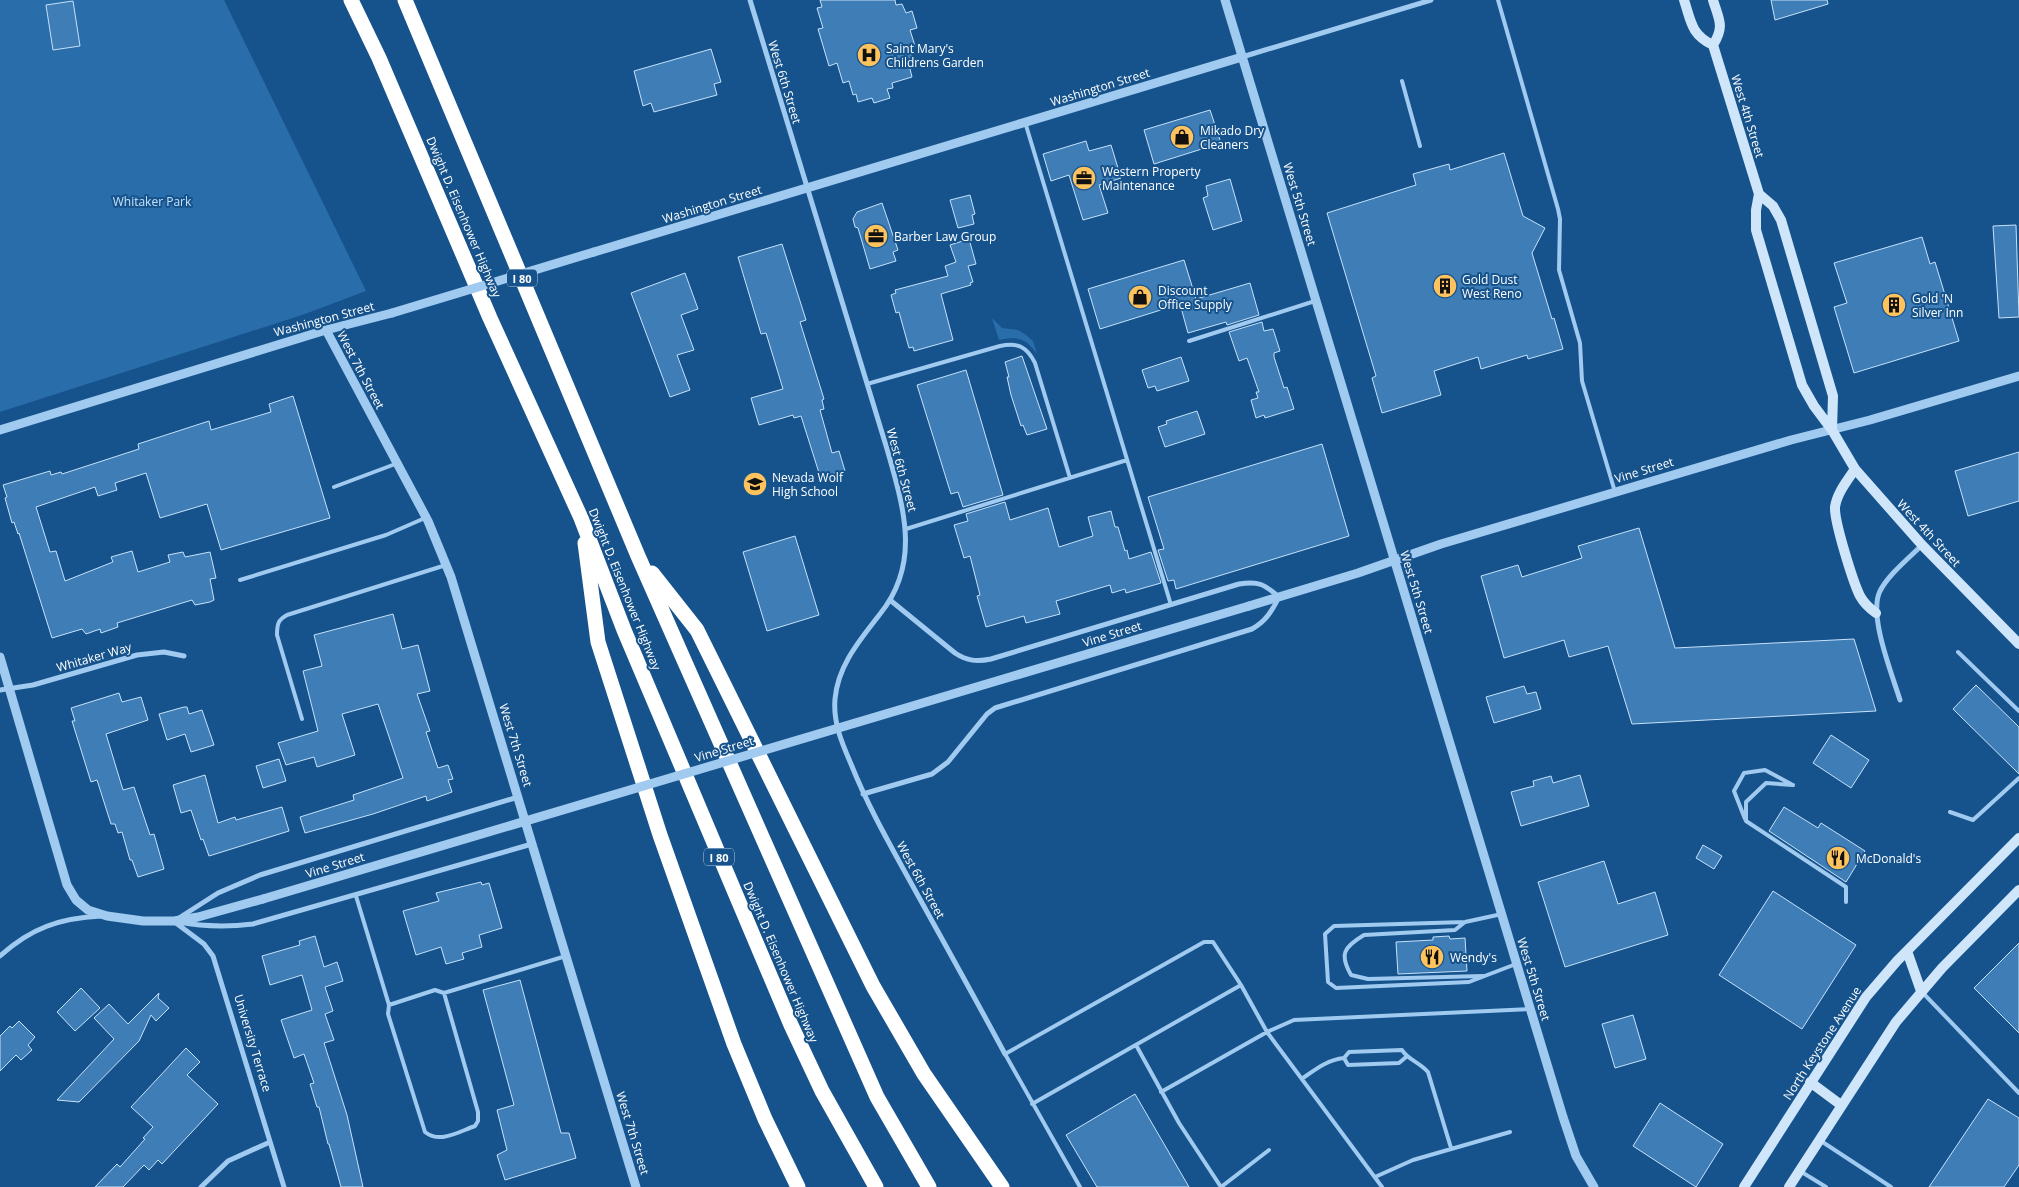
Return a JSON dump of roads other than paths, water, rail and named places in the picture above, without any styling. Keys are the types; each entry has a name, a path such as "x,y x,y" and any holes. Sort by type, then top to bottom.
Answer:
{"highway":[{"name":"Dwight D. Eisenhower Highway","path":"351,0 379,58 490,318 581,518 624,630 791,1025 822,1091 876,1187"},
{"name":"Dwight D. Eisenhower Highway","path":"405,0 638,556 877,1097 929,1187"},
{"path":"581,518 598,642 660,836 734,1044 765,1119 798,1187"},
{"path":"638,556 697,630 873,986 924,1074 1002,1187"}],"main road":[{"path":"1684,0 1700,40 1713,45 1720,34 1720,24 1713,0"},
{"name":"West 4th Street","path":"1713,45 1759,194 1756,210 1756,230 1802,385 1855,469 1922,545 2019,644"},
{"name":"West 4th Street","path":"1759,194 1773,206 1781,220 1833,396 1832,430"},
{"path":"1855,469 1837,496 1835,509 1853,578 1868,608 1876,613"},
{"name":"North Keystone Avenue","path":"1744,1187 1866,997 1907,951 2019,838"},
{"path":"1789,1187 1896,1022 1921,991 2019,890"},
{"path":"1907,951 1921,991"},
{"path":"1810,1082 1841,1105"}],"street":[{"name":"West 6th Street","path":"750,0 900,494 906,529 901,573 890,600 851,654 838,682 835,699 837,729 863,794 1005,1054"},
{"name":"West 5th Street","path":"1225,0 1571,1141 1584,1172 1594,1187"},
{"name":"Washington Street","path":"0,430 326,330 392,313 1431,0"},
{"name":"West 7th Street","path":"326,330 426,517 446,565 636,1187"},
{"name":"Vine Street","path":"0,956 34,930 71,919 107,916 143,921 174,921 198,917 263,899 1279,597 1395,561 1431,547 1615,492 2019,376"},
{"path":"1900,700 1876,613 1880,591 1922,545"},
{"name":"Vine Street","path":"890,600 955,653 964,659 973,661 991,659 1239,584 1254,582 1266,586 1279,597"},
{"path":"863,794 932,774 948,762 987,714 995,708 1252,629 1263,622 1272,611 1279,597"},
{"name":"Whitaker Way","path":"5,690 33,685 137,655 164,652 184,656"},
{"path":"0,657 5,690 66,885 76,900 88,910 107,916"},
{"name":"Vine Street","path":"174,921 218,894 260,875 518,798"},
{"name":"Vine Street","path":"174,921 202,926 226,927 253,924 532,844"},
{"name":"University Terrace","path":"174,921 204,944 212,956 284,1187"},
{"path":"201,1187 228,1161 270,1142"}],"lane":[{"path":"1498,0 1558,209 1560,218 1559,270 1578,337 1582,381 1615,492"},
{"path":"1402,81 1420,146"},
{"path":"1025,122 1171,605"},
{"path":"1188,341 1316,300"},
{"path":"867,384 1012,343 1023,346 1030,353 1035,363 1070,478"},
{"path":"906,529 1127,460"},
{"path":"334,487 398,464"},
{"path":"240,580 386,535 426,517"},
{"path":"302,719 277,635 277,625 280,619 287,615 446,565"},
{"path":"1958,652 2019,711"},
{"path":"1746,821 1746,802 1766,783 1793,785 1765,770 1744,773 1734,791 1746,821 1846,887 1846,902"},
{"path":"1950,812 1973,820 2019,778"},
{"path":"356,896 389,1005 388,1014 425,1132 432,1138 441,1138 475,1126 478,1120 478,1112 444,993"},
{"path":"1502,914 1465,922 1334,926 1325,934 1328,982 1336,988 1469,982 1516,964"},
{"path":"1465,922 1455,930 1364,935 1345,950 1343,958 1345,966 1351,975 1368,978 1483,976"},
{"path":"1080,1187 1005,1054 1204,942 1213,942 1241,985 1267,1032 1303,1078 1382,1187"},
{"path":"389,1005 435,990 444,993 566,956"},
{"path":"1032,1104 1241,985"},
{"path":"1921,991 2019,1093"},
{"path":"1161,1092 1267,1032 1294,1020 1530,1009"},
{"path":"1136,1045 1179,1123 1221,1187 1269,1150"},
{"path":"1303,1078 1327,1062 1344,1058 1349,1052 1402,1050 1406,1057 1420,1063 1428,1072 1451,1148"},
{"path":"1344,1058 1348,1065 1400,1063 1406,1057"},
{"path":"1375,1177 1413,1160 1510,1132"},
{"path":"1819,1140 1891,1187"},
{"path":"1800,1170 1826,1187"}],"place":[{"name":"Saint Mary's Childrens Garden","path":"869,55"},
{"name":"Mikado Dry Cleaners","path":"1182,137"},
{"name":"Western Property Maintenance","path":"1084,178"},
{"name":"Barber Law Group","path":"876,236"},
{"name":"Gold Dust West Reno","path":"1445,286"},
{"name":"Discount Office Supply","path":"1140,297"},
{"name":"Gold 'N Silver Inn","path":"1894,305"},
{"name":"Nevada Wolf High School","path":"755,484"},
{"name":"McDonald's","path":"1838,858"},
{"name":"Wendy's","path":"1432,957"}],"park label":[{"name":"Whitaker Park","path":"152,201"}]}
